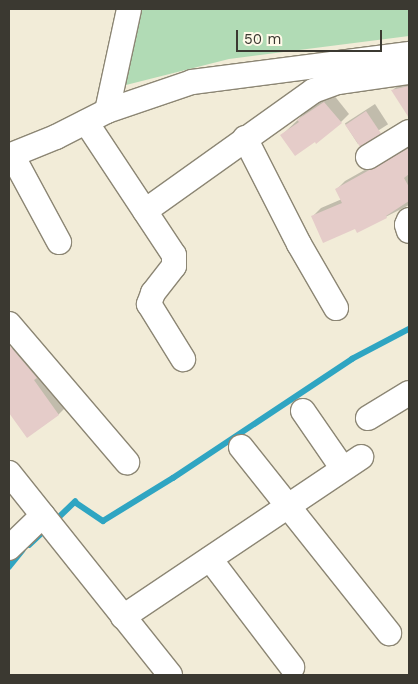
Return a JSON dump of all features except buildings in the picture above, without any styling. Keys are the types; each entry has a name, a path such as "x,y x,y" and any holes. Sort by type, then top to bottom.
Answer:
{"street":[{"path":"107,111 129,9"},
{"path":"58,242 11,155 107,111 143,97 213,78 409,54"},
{"path":"145,211 312,91 338,82 409,72"},
{"path":"86,122 174,258 174,266 154,292 149,304 183,359"},
{"path":"368,157 409,132"},
{"path":"245,138 299,244 336,308"},
{"path":"409,220 407,225 409,231"},
{"path":"9,324 127,462"},
{"path":"368,418 409,393"},
{"path":"123,617 352,463 303,411"},
{"path":"241,447 389,633"},
{"path":"9,472 170,675"},
{"path":"9,548 44,517"},
{"path":"210,559 292,667"}],"green space":[{"path":"136,9 409,9 409,36 229,59 122,86"}],"waterway":[{"path":"55,521 75,502 103,521 173,478 352,359 409,329"},
{"path":"29,545 46,529"},
{"path":"9,567 22,551"}]}
